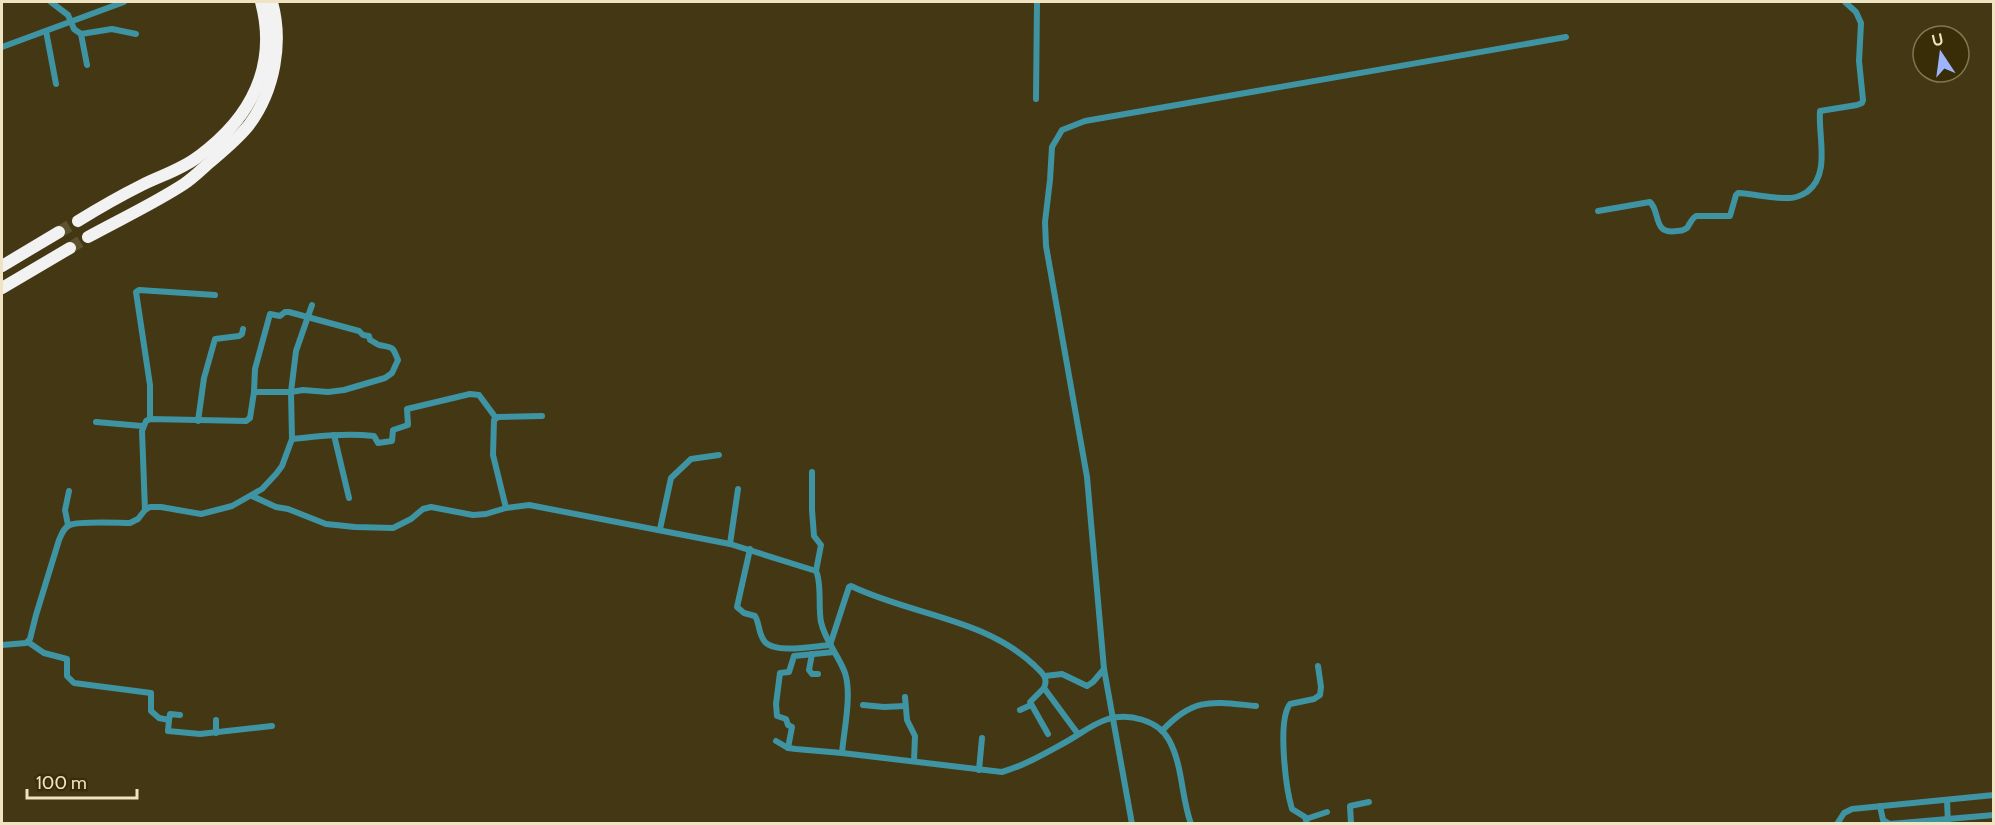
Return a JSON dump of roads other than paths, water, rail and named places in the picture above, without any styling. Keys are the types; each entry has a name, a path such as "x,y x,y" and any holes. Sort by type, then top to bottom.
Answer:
{"highway":[{"path":"78,221 126,193 198,158 224,136 242,116 262,74 266,53 267,35 261,2"},
{"path":"88,237 185,183 232,144 250,124 263,100 272,76 277,49 277,23 272,2"},
{"path":"2,266 59,232"},
{"path":"2,288 70,248"}],"street":[{"path":"51,2 68,15 74,29 81,34 87,65"},
{"path":"2,47 124,2"},
{"path":"1036,99 1037,2"},
{"path":"1598,211 1650,202 1659,226 1666,230 1679,231 1686,229 1696,216 1730,216 1738,193 1791,198 1813,188 1820,172 1820,111 1857,105 1863,100 1859,61 1861,22 1856,12 1845,2"},
{"path":"81,34 112,29 136,34"},
{"path":"46,31 56,84"},
{"path":"1132,824 1104,669 1087,477 1046,246 1045,222 1054,140 1062,130 1085,121 1566,38"},
{"path":"150,419 150,385 135,292 140,290 216,295"},
{"path":"28,642 59,540 68,525 130,523 138,519 150,507 201,514 232,506 262,489 282,466 292,439 291,392 296,351 312,305"},
{"path":"145,510 142,426 150,419 246,421 250,418 255,369 270,314 280,316 285,312 308,316 359,331 369,336 370,340 378,345 388,345 394,349 398,362 386,378 363,385 328,392 303,390 254,392"},
{"path":"198,420 204,378 215,339 239,336 243,329"},
{"path":"292,439 334,435 374,436 378,443 392,441 393,430 408,424 407,409 470,394 479,395 496,418 493,455 506,508"},
{"path":"496,418 542,416"},
{"path":"96,422 142,426"},
{"path":"334,435 350,498"},
{"path":"660,529 671,478 691,459 719,455"},
{"path":"812,472 814,536 822,546 816,571 821,621 848,683 842,753"},
{"path":"730,544 738,489"},
{"path":"68,525 65,510 69,491"},
{"path":"252,496 326,524 356,527 393,528 411,519 423,509 431,507 473,515 529,505 730,544 816,571"},
{"path":"750,549 737,607 740,611 755,616 764,641 775,648 830,645"},
{"path":"830,645 851,586 893,603 982,631 1006,643 1045,676 1044,688 1030,701 1048,734"},
{"path":"2,645 28,642 44,653 67,659 67,676 74,683 149,692 152,696 151,711 153,714 169,720"},
{"path":"788,748 792,727 788,725 786,719 777,716 776,704 780,673 789,672 794,656 834,652"},
{"path":"812,654 809,670 812,674 818,674"},
{"path":"1318,666 1320,695 1314,699 1290,704 1287,708 1284,762 1293,811 1307,821 1327,812"},
{"path":"1045,676 1066,675 1087,686 1104,669"},
{"path":"1044,688 1078,734"},
{"path":"905,697 907,720 915,736 914,761"},
{"path":"1162,730 1178,715 1209,702 1224,701 1256,706"},
{"path":"863,705 905,706"},
{"path":"1020,710 1031,705"},
{"path":"180,715 170,714 168,731 200,734 272,726"},
{"path":"776,741 788,748 998,772 1015,768 1094,725 1113,718 1139,719 1162,730 1174,752 1191,824"},
{"path":"216,720 216,733"},
{"path":"979,770 982,738"},
{"path":"1837,824 1840,817 1848,810 1994,795"},
{"path":"1947,800 1948,821"},
{"path":"1351,824 1350,806 1369,802"},
{"path":"1880,806 1883,820 1890,824 1948,821 1994,815"}],"tunnel":[{"path":"59,232 78,221"},
{"path":"70,248 88,237"}]}
